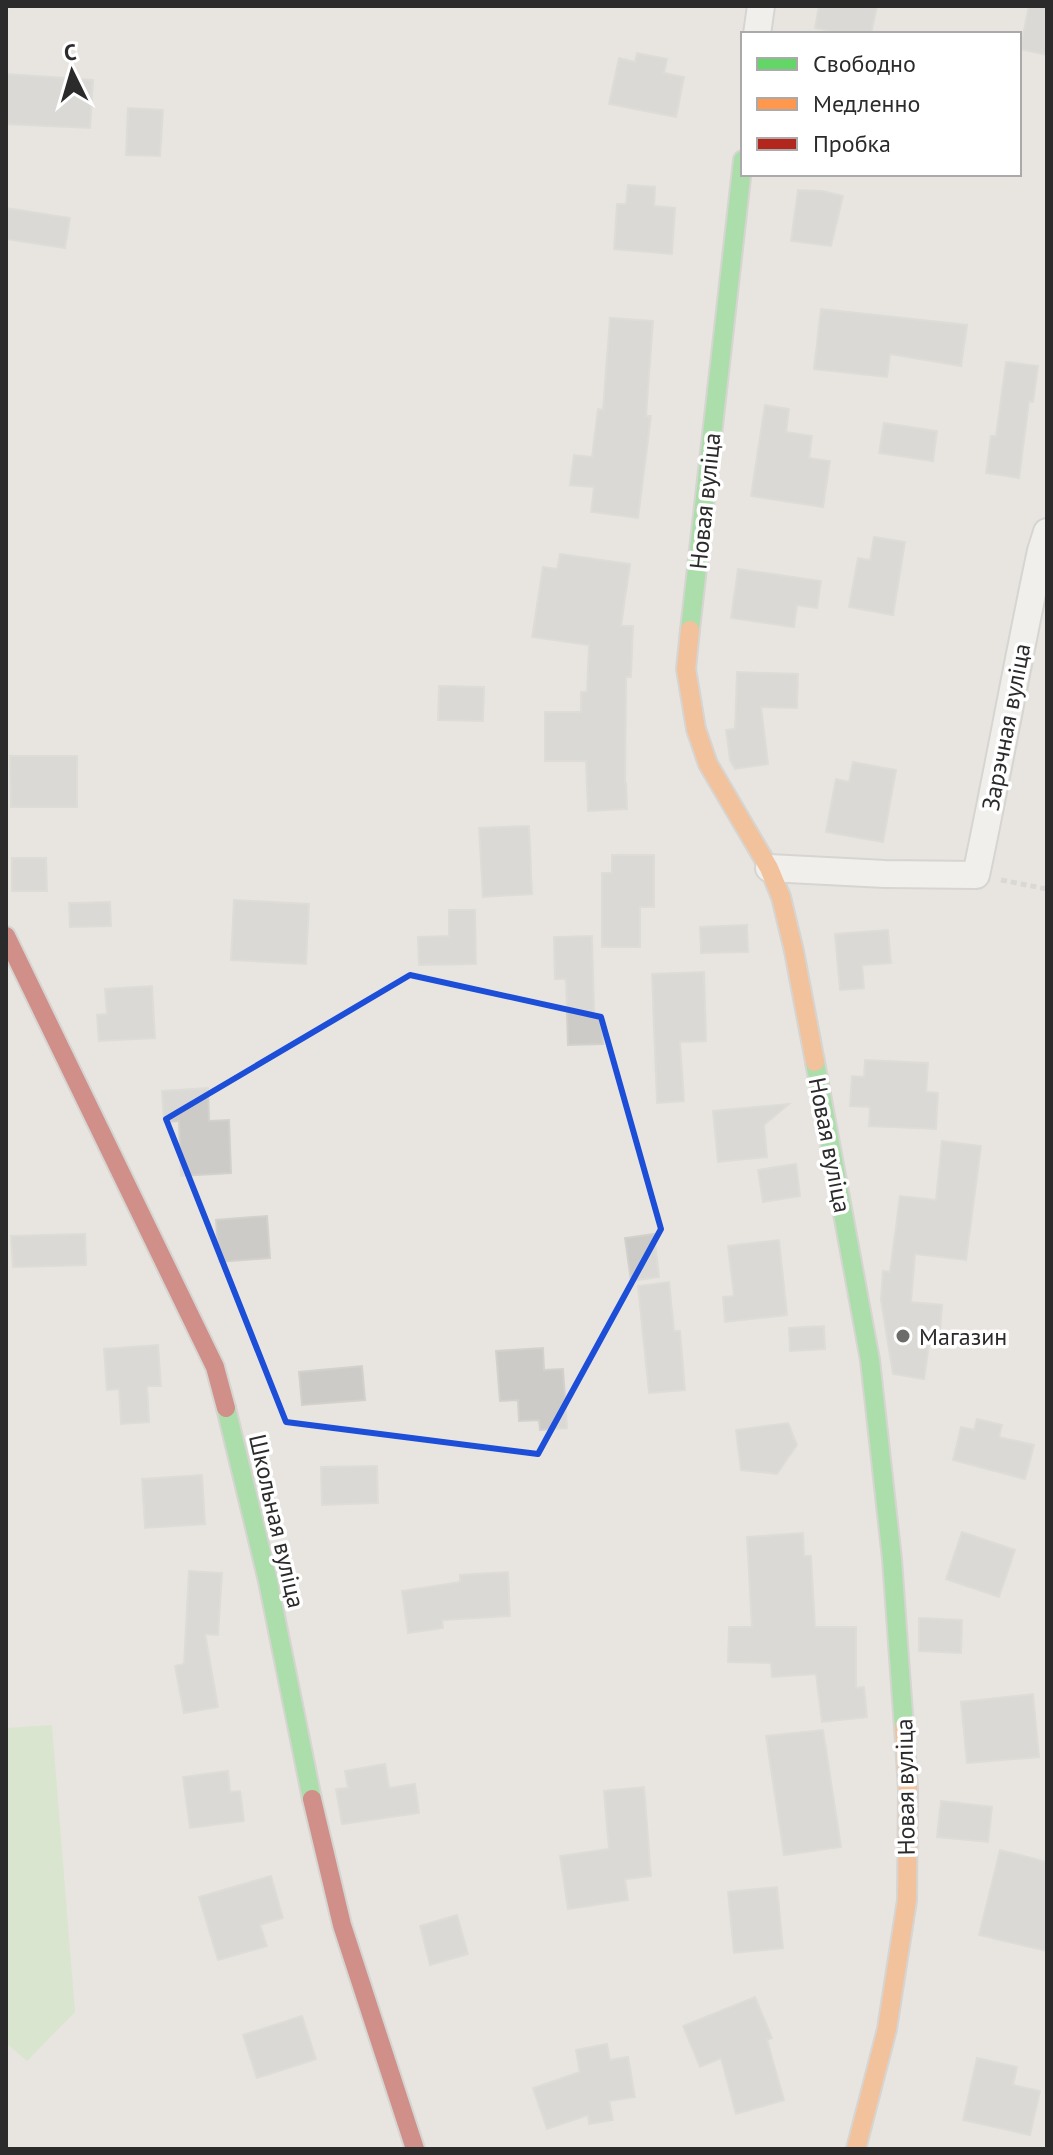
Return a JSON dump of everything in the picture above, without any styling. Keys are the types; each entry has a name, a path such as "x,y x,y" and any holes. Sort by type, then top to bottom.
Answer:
{"street":[{"path":"757,32 761,6"},
{"name":"Новая вуліца","path":"741,176 686,669 689,702 708,764 769,868 781,897 794,951 870,1360 902,1683 908,1789 907,1900 887,2029 856,2149"},
{"name":"Зарэчная вуліца","path":"976,875 1017,664 1047,532"},
{"path":"769,868 976,875"},
{"name":"Школьная вуліца","path":"6,936 215,1367 268,1581 304,1765 342,1925 415,2149"}],"path":[{"path":"976,875 1047,889"}],"highlighted area":[{"path":"410,975 601,1017 661,1229 538,1454 286,1422 166,1119"}],"green space":[{"path":"52,1725 75,2012 27,2061 6,2043 6,1728"}],"building":[{"path":"819,6 877,6 871,32 835,32 815,28"},
{"path":"1029,6 1047,6 1047,55 1021,49"},
{"path":"637,53 667,59 664,73 684,77 676,117 609,104 619,58 635,62"},
{"path":"6,74 93,80 90,128 6,124"},
{"path":"128,108 163,110 160,156 126,155"},
{"path":"628,185 655,187 654,206 675,208 672,254 614,249 617,204 626,204"},
{"path":"798,190 843,196 831,246 791,241"},
{"path":"6,208 70,218 65,248 6,239"},
{"path":"821,309 967,325 961,366 890,354 887,377 814,369"},
{"path":"610,318 653,321 646,416 651,416 638,518 591,512 594,487 570,485 574,455 592,457 598,409 603,410"},
{"path":"1006,362 1038,366 1033,402 1029,401 1019,478 986,473 991,436 996,436"},
{"path":"765,405 789,409 786,432 812,436 809,458 830,461 823,507 751,496"},
{"path":"884,423 937,431 933,461 879,453"},
{"path":"874,537 905,542 893,615 849,607 858,558 870,560"},
{"path":"560,554 630,564 621,626 633,626 631,677 626,677 627,809 588,811 586,761 545,761 545,712 581,712 581,692 587,692 589,645 532,637 543,567 557,569"},
{"path":"738,569 821,581 817,608 797,605 794,627 731,618"},
{"path":"737,672 798,674 797,708 761,707 768,764 735,769 730,760 726,730 735,729"},
{"path":"439,686 484,687 483,721 438,720"},
{"path":"10,756 77,756 77,807 11,807"},
{"path":"853,762 896,770 883,842 826,832 836,779 849,782"},
{"path":"529,826 532,894 483,897 479,828"},
{"path":"612,855 654,855 654,907 640,907 640,947 602,947 602,873 612,873"},
{"path":"12,858 46,858 47,891 12,891"},
{"path":"234,900 309,904 306,964 231,960"},
{"path":"110,902 111,926 70,927 69,903"},
{"path":"449,910 475,910 476,964 419,965 418,937 449,936"},
{"path":"747,925 748,952 701,953 700,927"},
{"path":"888,930 891,963 862,965 864,988 840,990 835,934"},
{"path":"592,936 594,1014 602,1014 603,1044 568,1045 566,979 555,979 554,937"},
{"path":"704,972 706,1041 680,1042 684,1101 657,1103 652,974"},
{"path":"152,986 155,1038 99,1041 97,1015 107,1014 105,989"},
{"path":"865,1060 928,1063 926,1092 938,1093 936,1129 869,1126 870,1107 850,1106 852,1076 864,1077"},
{"path":"208,1088 209,1121 229,1120 231,1173 181,1176 179,1121 164,1122 162,1091"},
{"path":"789,1104 764,1125 767,1157 718,1162 713,1111"},
{"path":"942,1141 981,1146 966,1260 915,1254 911,1302 942,1305 939,1346 929,1345 924,1379 893,1374 881,1300 883,1271 890,1272 900,1196 936,1200"},
{"path":"796,1164 800,1196 763,1202 758,1170"},
{"path":"267,1216 270,1258 219,1262 216,1220"},
{"path":"85,1234 86,1265 13,1267 11,1236"},
{"path":"654,1234 659,1277 631,1281 625,1238"},
{"path":"779,1240 787,1315 725,1322 723,1297 734,1296 728,1246"},
{"path":"669,1282 674,1331 680,1331 685,1390 649,1393 638,1286"},
{"path":"824,1326 825,1349 790,1351 789,1328"},
{"path":"158,1345 161,1386 147,1386 149,1422 121,1424 119,1389 107,1390 104,1349"},
{"path":"543,1348 544,1370 563,1369 567,1428 540,1430 539,1420 519,1421 518,1400 500,1401 496,1351"},
{"path":"362,1366 365,1400 302,1405 299,1372"},
{"path":"977,1419 1002,1425 999,1437 1034,1445 1025,1479 953,1460 961,1427 974,1430"},
{"path":"788,1423 797,1445 777,1474 741,1470 736,1430"},
{"path":"377,1466 378,1503 322,1505 321,1467"},
{"path":"202,1475 205,1524 145,1528 142,1479"},
{"path":"962,1532 1015,1550 999,1597 946,1579"},
{"path":"803,1533 804,1556 811,1556 815,1627 856,1627 856,1688 864,1687 867,1717 822,1722 816,1674 772,1677 771,1663 728,1662 729,1627 752,1627 747,1537"},
{"path":"189,1571 222,1573 218,1635 205,1634 218,1707 184,1713 175,1666 184,1664"},
{"path":"508,1572 510,1616 442,1620 443,1628 408,1633 402,1591 460,1582 460,1575"},
{"path":"919,1618 962,1620 961,1653 919,1651"},
{"path":"1033,1694 1039,1757 967,1763 961,1702"},
{"path":"823,1730 841,1847 784,1855 766,1736"},
{"path":"385,1764 389,1788 415,1784 419,1813 342,1824 336,1789 348,1788 345,1771"},
{"path":"228,1771 230,1792 240,1791 244,1821 190,1828 183,1777"},
{"path":"644,1787 651,1876 625,1879 628,1900 568,1909 560,1856 609,1849 604,1791"},
{"path":"941,1801 992,1807 988,1842 937,1837"},
{"path":"1000,1850 1047,1862 1047,1951 979,1935"},
{"path":"271,1876 283,1918 260,1925 267,1946 218,1960 199,1897"},
{"path":"777,1887 783,1948 734,1953 728,1892"},
{"path":"457,1915 468,1954 430,1965 420,1926"},
{"path":"755,1997 772,2038 767,2040 784,2100 736,2114 721,2058 700,2067 683,2026"},
{"path":"302,2016 316,2059 257,2078 243,2035"},
{"path":"607,2044 610,2060 628,2057 635,2097 609,2101 613,2120 589,2124 588,2115 547,2129 533,2088 580,2072 576,2050"},
{"path":"977,2058 1017,2067 1013,2085 1040,2091 1030,2135 963,2120"}],"traffic: fast":[{"path":"690,630 741,176"},
{"path":"815,1062 870,1360 892,1559 904,1728"},
{"path":"226,1408 268,1581 312,1799"}],"traffic: slow":[{"path":"690,630 686,669 696,729 708,764 769,868 781,897 815,1062"},
{"path":"856,2149 887,2029 907,1900 908,1789 904,1728"}],"traffic: jam":[{"path":"6,936 215,1367 226,1408"},
{"path":"312,1799 342,1925 415,2149"}],"place":[{"name":"Магазин","path":"903,1336"}]}
